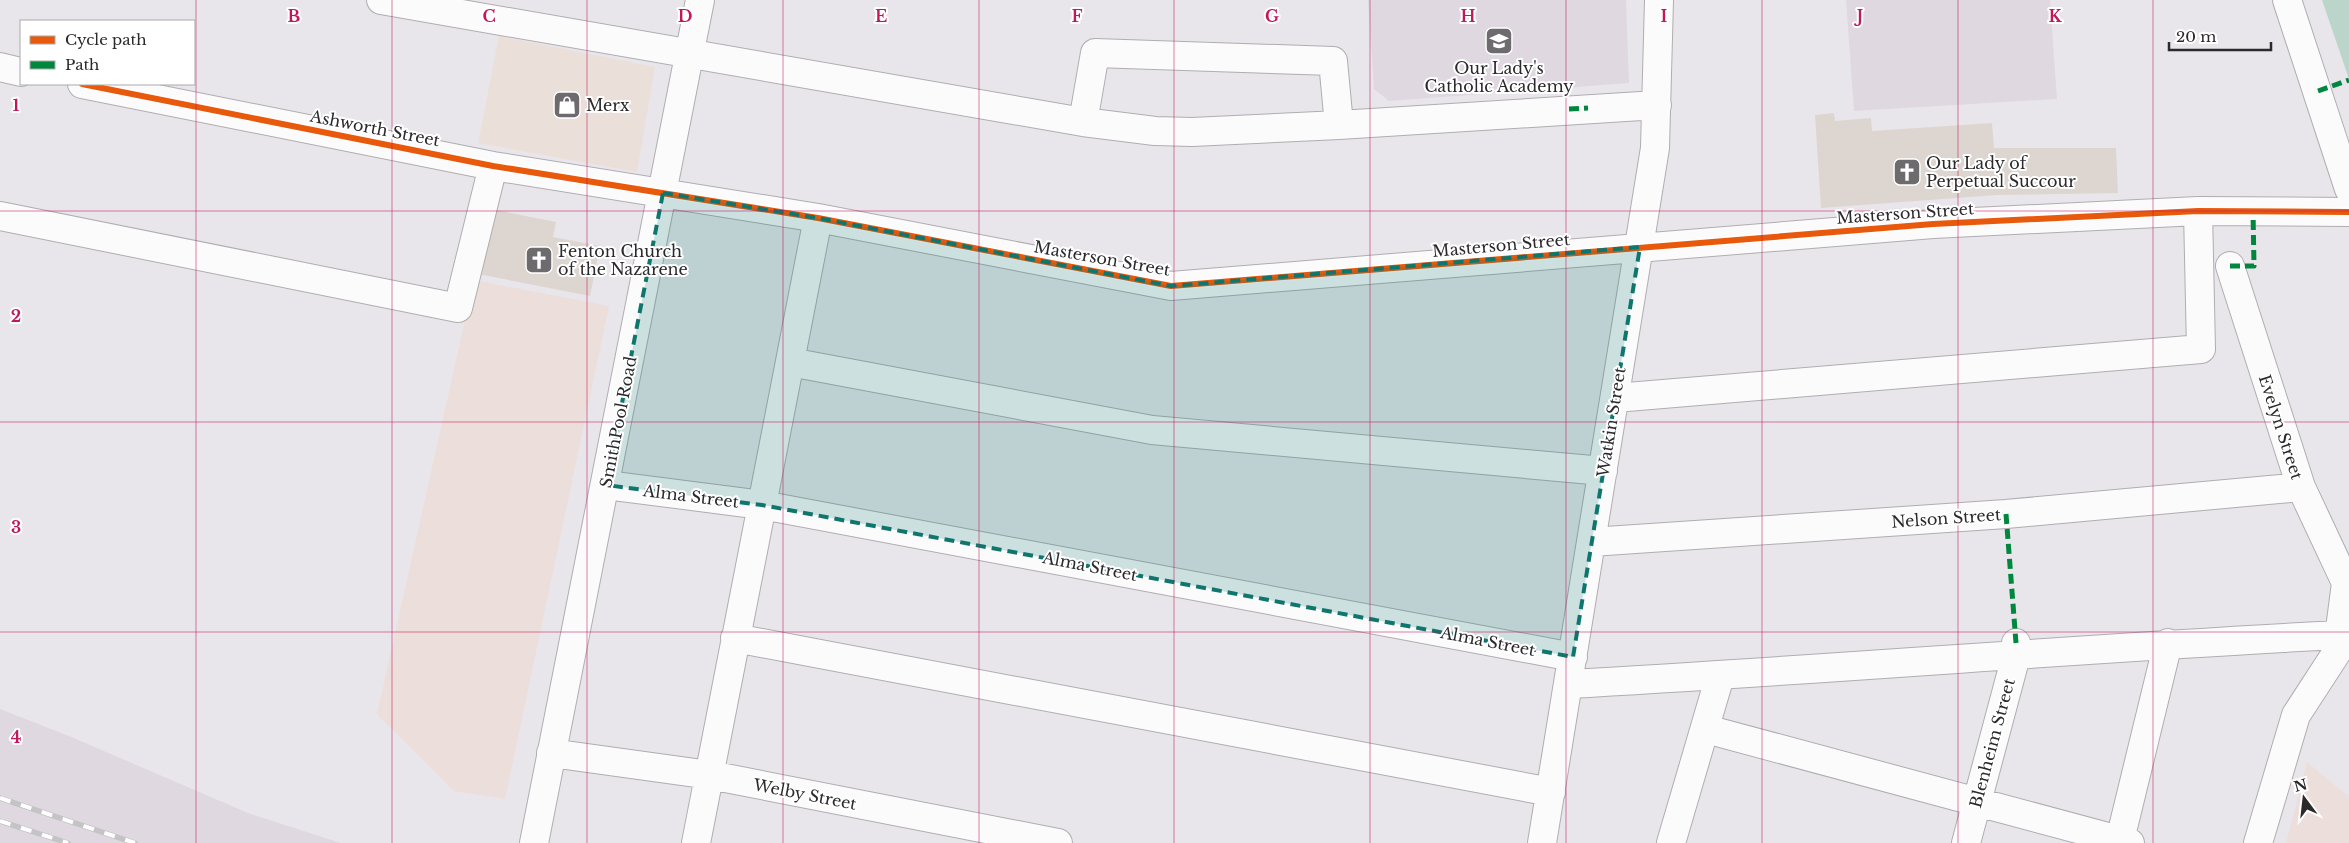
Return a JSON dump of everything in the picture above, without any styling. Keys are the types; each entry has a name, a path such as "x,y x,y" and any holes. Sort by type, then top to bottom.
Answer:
{"street":[{"path":"381,0 1083,122 1155,131 1340,125 1578,108 1657,105"},
{"name":"SmithPool Road","path":"534,843 700,0"},
{"name":"Watkin Street","path":"1544,843 1550,792 1655,148 1659,0"},
{"path":"2288,0 2349,189"},
{"path":"1083,122 1095,53 1333,61 1340,125"},
{"path":"0,67 20,72"},
{"name":"Ashworth Street","path":"87,85 493,166 663,193"},
{"path":"0,216 458,308 493,166"},
{"name":"Masterson Street","path":"663,193 818,218 1171,286 1934,224 2198,211 2349,212"},
{"path":"1615,398 2201,349 2198,211"},
{"path":"696,843 818,218"},
{"name":"Evelyn Street","path":"2230,266 2300,487 2348,586 2337,652 2296,714 2258,843"},
{"path":"790,362 1152,430 1602,471"},
{"name":"Alma Street","path":"606,485 762,505 1573,657"},
{"name":"Nelson Street","path":"1591,542 2006,514 2300,487"},
{"path":"1568,684 1720,676 2016,649 2339,635"},
{"path":"735,638 1550,792"},
{"path":"1706,729 1977,800 2125,842 2168,643"},
{"name":"Blenheim Street","path":"1966,843 2016,649"},
{"path":"1671,843 1720,676"},
{"name":"Welby Street","path":"551,753 710,775 1058,843"}],"highlighted area":[{"path":"663,193 818,218 1171,286 1640,247 1573,657 762,505 606,485"}],"shaded area":[{"name":"Our Lady's Catholic Academy","path":"1368,0 1626,0 1629,83 1389,101 1374,89"},
{"path":"1846,0 2050,0 2057,99 1854,111"},
{"name":"Merx","path":"499,36 655,67 637,172 478,143"},
{"path":"474,280 609,306 505,799 454,791 377,714"},
{"path":"0,709 69,736 248,813 341,843 0,843"},
{"path":"2307,762 2349,797 2349,843 2286,843"}],"green space":[{"path":"2322,0 2349,0 2349,79"}],"building":[{"name":"Our Lady of Perpetual Succour","path":"1834,113 1835,121 1871,118 1872,131 1992,123 1994,148 2116,148 2118,193 1997,195 1821,208 1815,115"},
{"name":"Fenton Church of the Nazarene","path":"491,209 556,222 553,237 600,246 590,296 478,274"}],"railway":[{"path":"0,798 135,843"},
{"path":"0,821 68,843"}],"marked path":[{"path":"2318,91 2349,80"},
{"path":"1569,109 1588,108"},
{"path":"2230,266 2254,266 2253,211"},
{"path":"2006,514 2016,643"}],"cycle path":[{"path":"87,85 493,166 818,218 1171,286 1933,224 2198,211 2349,212"}],"place":[{"name":"Our Lady's Catholic Academy","path":"1499,41"},
{"name":"Merx","path":"567,105"},
{"name":"Our Lady of Perpetual Succour","path":"1907,172"},
{"name":"Fenton Church of the Nazarene","path":"539,260"}]}
